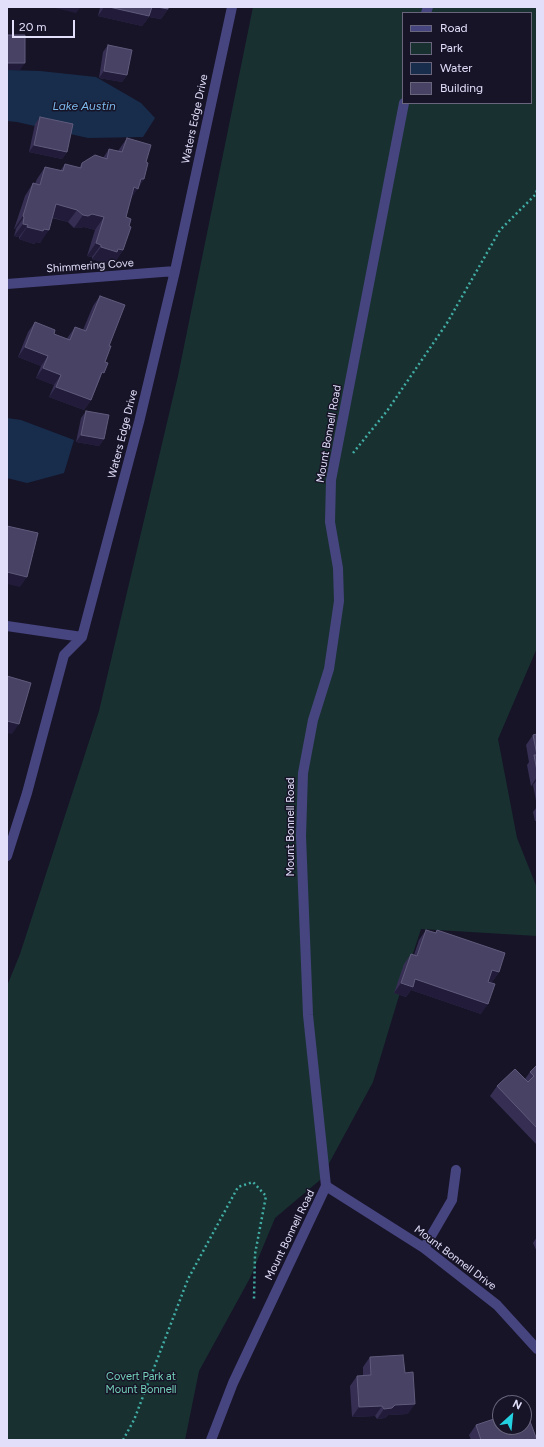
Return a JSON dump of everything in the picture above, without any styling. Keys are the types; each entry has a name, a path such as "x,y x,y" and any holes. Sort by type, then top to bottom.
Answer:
{"street":[{"name":"Waters Edge Drive","path":"82,637 139,422 175,271 232,7"},
{"name":"Mount Bonnell Road","path":"211,1440 236,1376 326,1186 308,1015 301,836 303,773 313,720 329,669 339,601 338,568 330,522 331,480 404,104"},
{"name":"Shimmering Cove","path":"7,284 175,271"},
{"path":"7,626 82,637"},
{"path":"7,856 27,793 64,655 82,637"},
{"path":"424,1248 452,1200 456,1170"},
{"name":"Mount Bonnell Drive","path":"326,1186 424,1248 497,1305 537,1350"}],"path":[{"path":"352,455 387,411 447,323 500,230 536,194 537,189"},
{"path":"123,1440 134,1420 188,1279 238,1188 253,1182 266,1196 255,1254 254,1304"}],"green space":[{"name":"Covert Park at Mount Bonnell","path":"253,7 537,7 537,648 498,739 517,838 537,888 537,936 421,929 373,1082 320,1180 275,1218 250,1278 199,1371 185,1440 7,1440 7,986 20,954 99,711 178,376"}],"water":[{"name":"Lake Austin","path":"7,70 40,71 96,77 141,103 155,118 143,137 88,138 7,121"},
{"path":"7,418 21,420 74,440 64,473 27,483 7,478"}],"building":[{"path":"109,7 152,7 149,16"},
{"path":"157,7 168,7 168,9"},
{"path":"7,35 25,35 25,63 7,63"},
{"path":"108,45 132,50 127,75 104,71"},
{"path":"40,117 73,124 67,152 34,145"},
{"path":"127,138 151,145 146,162 148,163 144,179 141,179 138,189 134,187 126,217 131,219 129,226 131,227 123,250 118,249 117,252 101,247 101,245 96,243 104,217 92,214 88,216 83,215 77,210 56,204 49,230 44,229 43,231 27,227 28,225 23,224 23,216 33,183 40,185 45,167 63,171 65,164 81,168 82,163 95,155 107,159 109,149 122,152"},
{"path":"100,296 125,305 109,346 111,346 105,362 108,363 104,373 102,372 91,400 56,387 61,375 43,368 48,356 25,347 35,322 55,330 54,334 70,340 75,327 86,331"},
{"path":"86,411 109,415 104,439 81,435"},
{"path":"7,526 38,533 27,577 7,572"},
{"path":"7,676 31,683 19,724 7,721"},
{"path":"537,734 537,755 533,735"},
{"path":"534,755 537,755 537,771"},
{"path":"426,930 436,933 437,930 505,953 499,972 492,970 488,982 495,984 488,1004 415,979 413,987 401,983 411,954 417,956"},
{"path":"537,1065 537,1128 497,1086 515,1069 528,1082 534,1076 530,1072"},
{"path":"403,1355 405,1373 413,1372 415,1404 395,1405 392,1408 384,1409 382,1406 359,1407 357,1376 371,1375 370,1357"},
{"path":"492,1420 492,1435 532,1435 532,1427 537,1440 481,1440 476,1425"}]}
